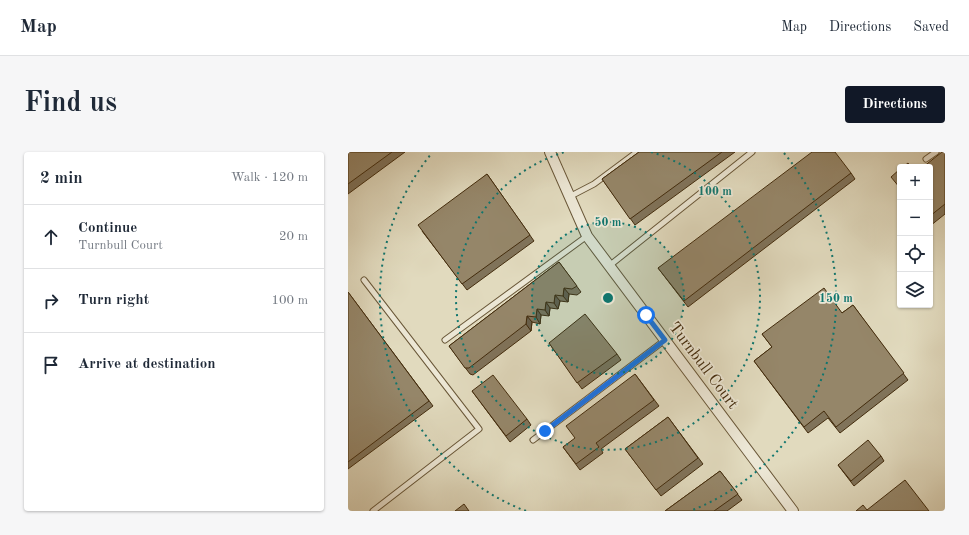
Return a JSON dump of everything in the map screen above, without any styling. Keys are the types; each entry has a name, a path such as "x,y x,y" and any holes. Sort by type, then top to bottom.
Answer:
{"street":[{"name":"Turnbull Court","path":"550,152 587,236 789,510"}],"lane":[{"path":"569,197 594,184 637,152"},
{"path":"609,266 752,152"},
{"path":"926,159 936,152"},
{"path":"445,340 587,236"},
{"path":"364,280 478,429 373,511"},
{"path":"533,440 665,340"}],"building":[{"path":"348,152 392,152 348,184"},
{"path":"639,152 722,152 630,219 602,179"},
{"path":"812,152 835,152 851,173 684,301 658,268"},
{"path":"942,152 945,152 945,204 933,214 933,164 927,164"},
{"path":"897,172 897,184 891,177"},
{"path":"487,174 530,235 462,284 418,225"},
{"path":"559,262 577,286 572,289 564,288 563,296 555,295 554,303 546,302 545,310 537,309 536,317 527,316 526,324 469,368 465,368 449,346"},
{"path":"824,288 842,313 853,305 904,373 836,427 824,411 804,427 754,361 772,347 762,334"},
{"path":"348,292 429,401 348,462"},
{"path":"585,314 617,354 577,383 549,343"},
{"path":"635,374 654,400 596,443 599,447 576,464 563,447 575,438 566,426"},
{"path":"493,375 527,419 506,436 472,391"},
{"path":"668,417 698,458 656,490 625,449"},
{"path":"868,440 881,456 851,481 838,465"},
{"path":"720,471 738,494 714,511 665,511"},
{"path":"905,480 929,511 856,511 863,505 867,510"},
{"path":"464,504 469,511 455,511"}],"route":[{"path":"545,431 665,340 646,315"}]}
